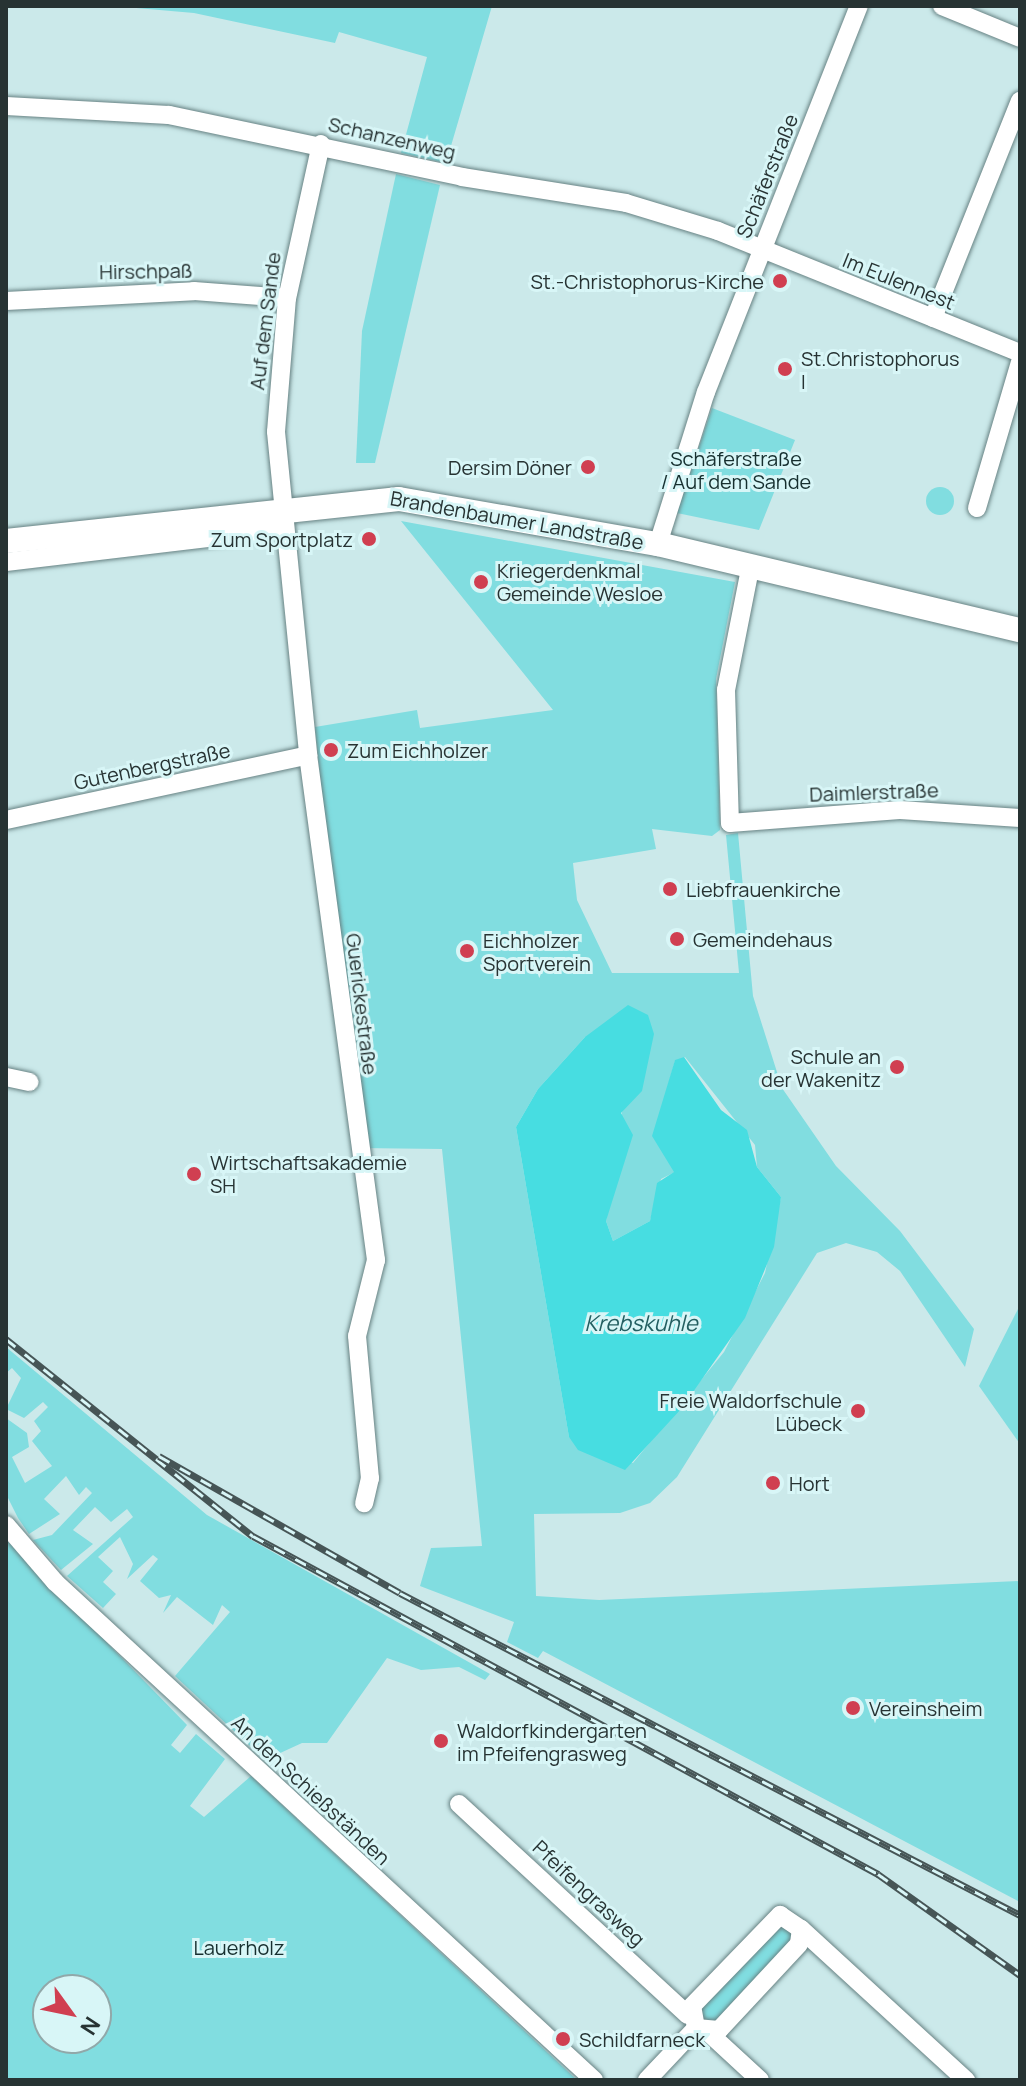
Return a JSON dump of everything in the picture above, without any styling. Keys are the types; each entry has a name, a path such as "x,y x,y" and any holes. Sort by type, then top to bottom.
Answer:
{"main road":[{"name":"Brandenbaumer Landstraße","path":"6,541 280,518 399,499 658,544 1020,630"}],"street":[{"name":"Schäferstraße","path":"658,544 762,249 859,6"},
{"path":"942,6 1020,38"},
{"path":"933,318 1020,101"},
{"name":"Schanzenweg","path":"6,106 169,115 321,144 462,177 626,203 762,249"},
{"name":"Auf dem Sande","path":"280,518 276,432 287,298 321,144"},
{"name":"Im Eulennest","path":"762,249 1020,353"},
{"name":"Hirschpaß","path":"6,301 194,291 287,298"},
{"path":"977,508 1020,362"},
{"name":"Brandenbaumer Landstraße","path":"6,562 280,518"},
{"name":"Guerickestraße","path":"280,518 308,755 376,1260 357,1336 370,1478 364,1503"},
{"name":"Daimlerstraße","path":"751,564 726,690 730,823 900,810 1020,818"},
{"name":"Gutenbergstraße","path":"6,820 308,755"},
{"path":"6,1077 29,1082"},
{"name":"An den Schießständen","path":"6,1525 48,1575 594,2080"},
{"name":"Pfeifengrasweg","path":"459,1804 760,2080"},
{"path":"698,2026 774,1918 788,1916 966,2080"},
{"path":"647,2080 698,2026 799,1944 801,1929"}],"green space":[{"path":"113,6 492,6 446,163 401,153 427,57 339,32 335,43 194,13"},
{"path":"396,174 440,185 375,463 356,463 362,331"},
{"name":"Schäferstraße / Auf dem Sande","path":"712,408 795,440 759,530 677,513"},
{"path":"940,487 950,491 954,501 950,511 940,515 930,511 926,501 930,491"},
{"path":"401,521 735,582 716,679 720,830 712,836 652,829 656,849 573,863 577,900 612,973 739,973 726,835 738,833 753,996 782,1088 836,1166 900,1231 974,1329 965,1367 900,1271 877,1252 846,1243 817,1253 677,1477 650,1503 620,1513 534,1514 536,1596 599,1600 1020,1581 1020,1902 543,1651 538,1658 507,1642 514,1622 420,1586 431,1548 482,1546 442,1149 358,1148 315,727 417,710 420,728 553,710","holes":["585,1037 623,1106 606,1221 613,1241 650,1221 661,1179 675,1172 655,1130 675,1061 685,1057 755,1145 757,1167 781,1197 765,1273 724,1352 633,1463 569,1437 516,1127 538,1089"]},
{"path":"1020,1310 1020,1444 979,1386"},
{"path":"6,1347 207,1515 490,1674 485,1680 459,1667 421,1670 387,1658 327,1743 302,1743 265,1760 175,1676 230,1612 222,1605 213,1625 177,1597 163,1613 171,1595 159,1598 140,1581 158,1559 153,1555 127,1579 133,1564 120,1537 98,1557 113,1571 103,1582 116,1594 103,1608 67,1576 133,1517 127,1509 111,1522 95,1507 73,1530 93,1544 61,1570 33,1540 52,1535 92,1493 86,1487 79,1495 66,1476 44,1499 60,1514 29,1534 18,1518 6,1494 6,1418 27,1433 29,1447 12,1457 25,1483 52,1466 32,1441 41,1431 34,1421 48,1407 43,1402 24,1418 6,1409 21,1378 12,1368 6,1373"},
{"name":"Lauerholz","path":"6,1539 187,1725 171,1745 180,1753 196,1734 225,1759 190,1806 204,1817 251,1776 577,2080 6,2080"},
{"path":"777,1923 796,1936 718,2024 701,2019 699,2005"}],"water":[{"name":"Krebskuhle","path":"628,1005 648,1015 654,1034 642,1091 621,1113 633,1135 606,1221 613,1241 650,1221 657,1183 674,1172 652,1136 675,1060 684,1057 721,1110 747,1130 757,1167 781,1197 774,1247 745,1318 681,1409 625,1470 578,1450 569,1437 516,1127 538,1089 585,1037"}],"railway":[{"path":"6,1339 253,1536 878,1874 1020,1975"},
{"path":"159,1456 400,1593 1020,1915"}],"place":[{"name":"St.-Christophorus-Kirche","path":"780,281"},
{"name":"St.Christophorus I","path":"785,369"},
{"name":"Dersim Döner","path":"588,467"},
{"name":"Zum Sportplatz","path":"369,539"},
{"name":"Kriegerdenkmal Gemeinde Wesloe","path":"481,582"},
{"name":"Zum Eichholzer","path":"331,750"},
{"name":"Liebfrauenkirche","path":"670,889"},
{"name":"Gemeindehaus","path":"677,939"},
{"name":"Eichholzer Sportverein","path":"467,951"},
{"name":"Schule an der Wakenitz","path":"897,1067"},
{"name":"Wirtschaftsakademie SH","path":"194,1174"},
{"name":"Freie Waldorfschule Lübeck","path":"858,1411"},
{"name":"Hort","path":"773,1483"},
{"name":"Vereinsheim","path":"853,1708"},
{"name":"Waldorfkindergarten im Pfeifengrasweg","path":"441,1741"},
{"name":"Schildfarneck","path":"563,2039"}]}
